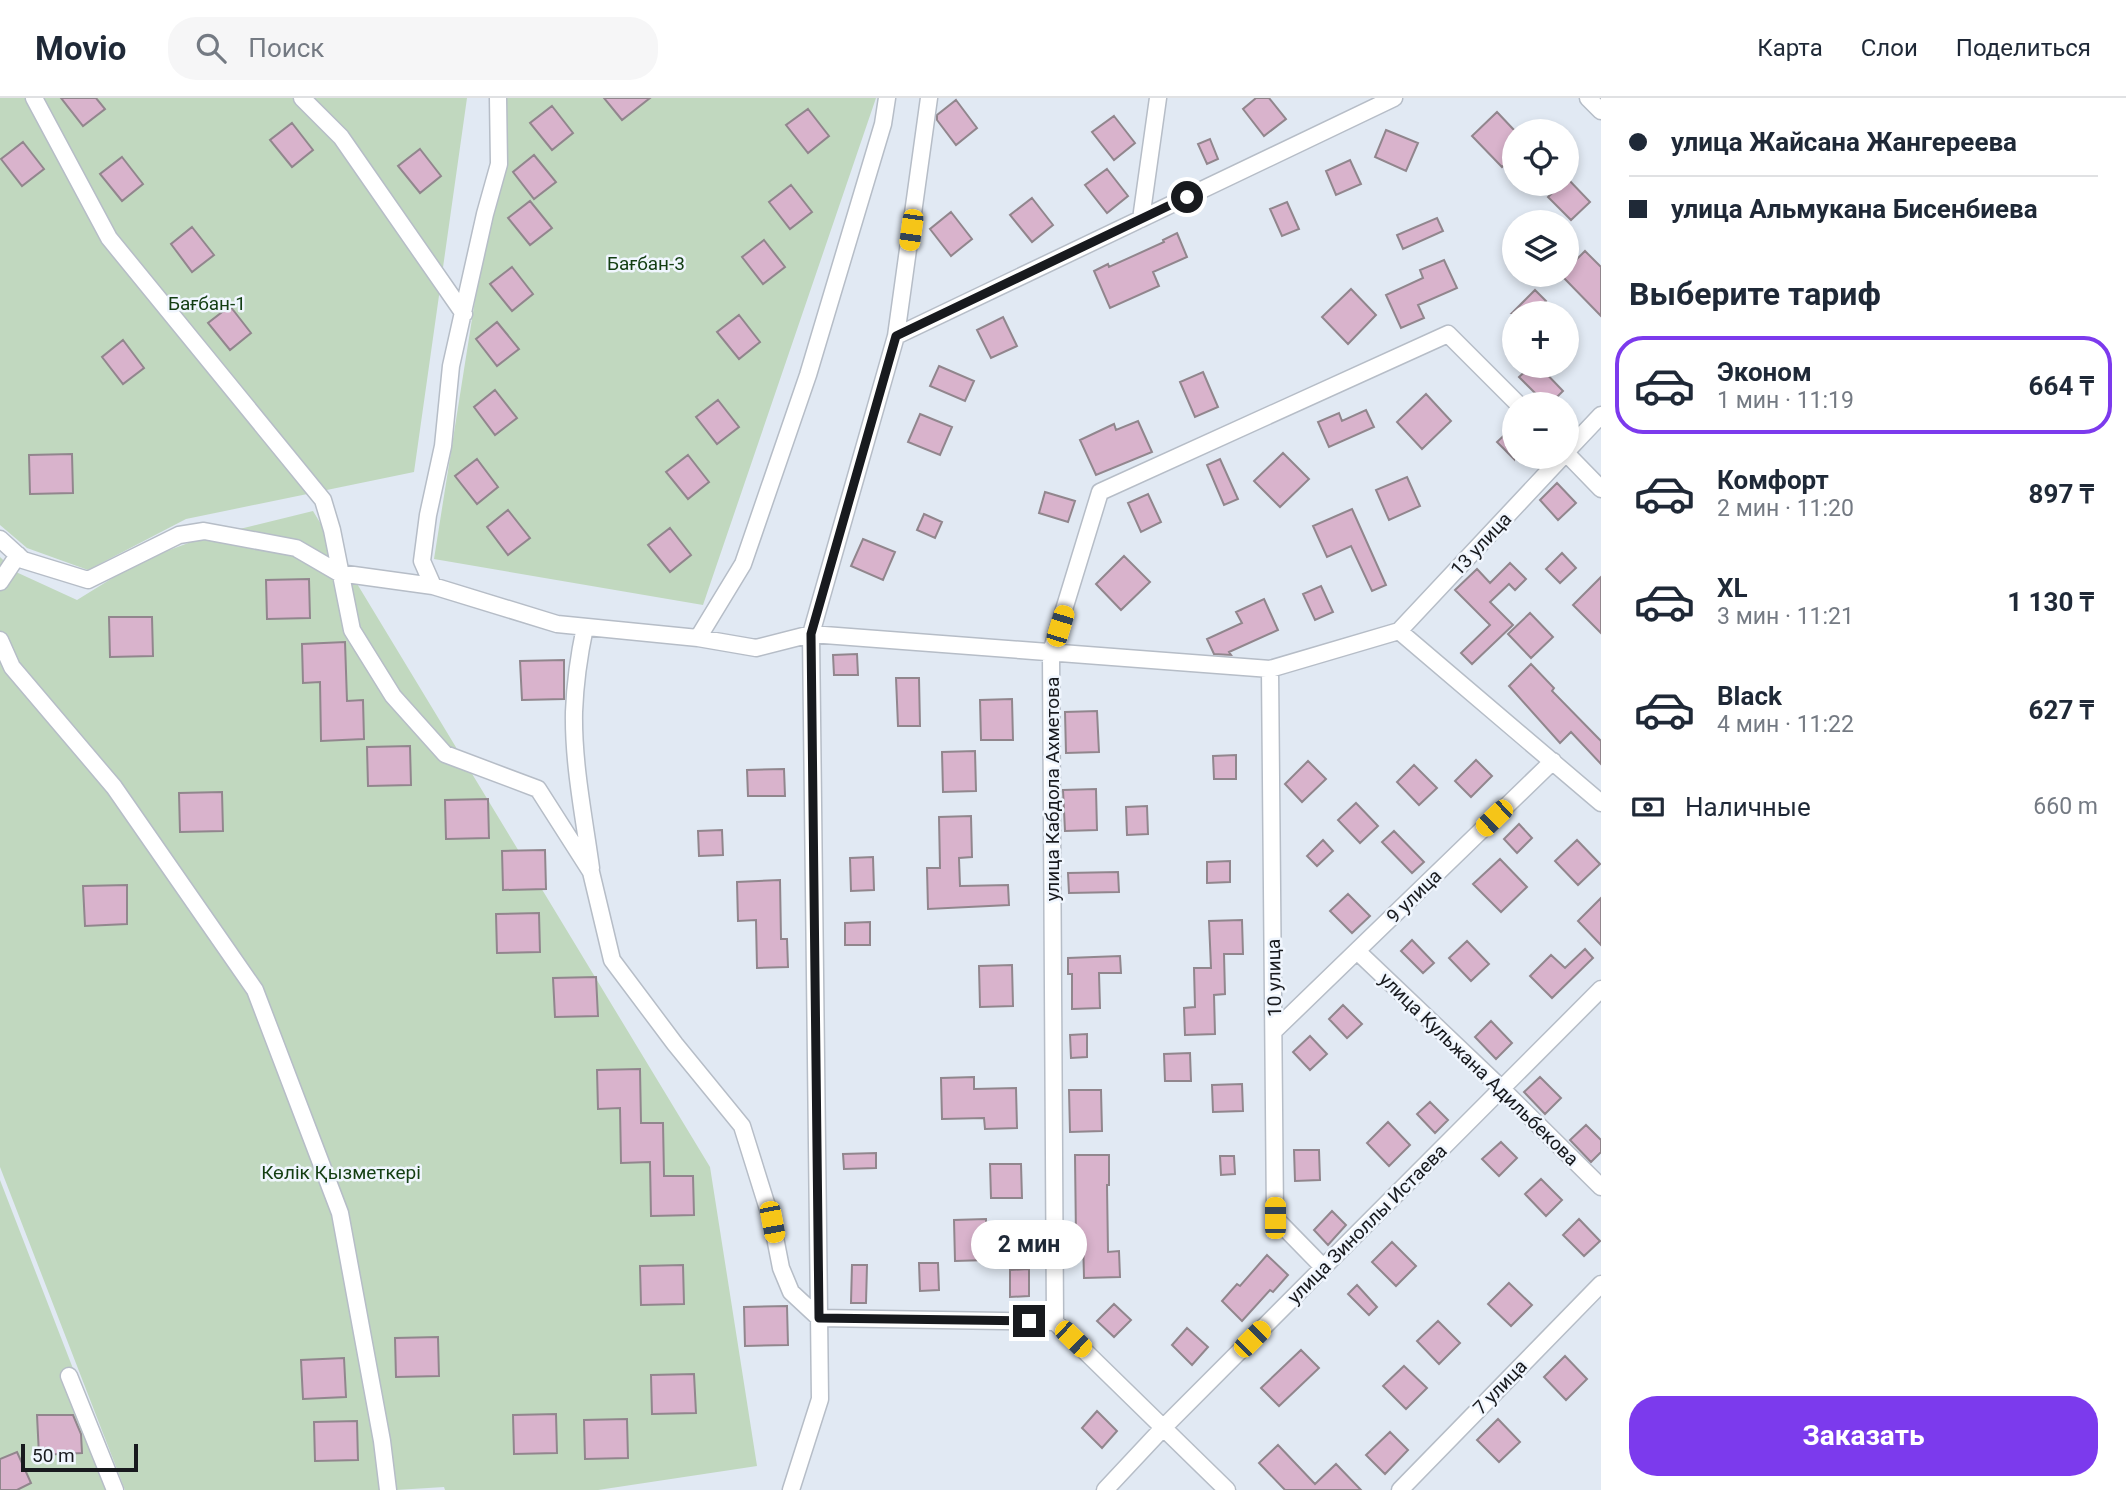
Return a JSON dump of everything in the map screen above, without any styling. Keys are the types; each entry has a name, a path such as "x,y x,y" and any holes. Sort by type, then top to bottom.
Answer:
{"street":[{"path":"34,98 109,238 323,500 332,530 352,630 393,696 445,754 538,789 592,872"},
{"path":"302,98 341,137 464,314"},
{"path":"433,586 422,561 428,515 443,446 452,366 499,164 498,98"},
{"path":"698,638 743,564 808,375 883,124 887,98"},
{"path":"791,1490 820,1399 811,634 896,336 929,98"},
{"path":"1142,219 1158,98"},
{"path":"896,336 1394,98"},
{"path":"1588,98 1601,111"},
{"name":"улица Кабдола Ахметова","path":"1055,1322 1051,652 1100,492 1448,334 1506,392"},
{"path":"1579,439 1601,415"},
{"path":"1579,466 1601,489"},
{"name":"13 улица","path":"1399,631 1551,469"},
{"path":"0,539 23,559 88,580 179,535 204,531 296,548 339,573 433,586 557,624 698,638 756,648 811,634 1270,669 1399,631 1601,803"},
{"path":"0,582 18,555"},
{"path":"585,627 576,681 576,753 592,872 612,960 675,1044 742,1126 772,1222 781,1268 791,1292 819,1318 1055,1322 1227,1490"},
{"path":"0,640 12,667 114,787 255,990 340,1213 382,1441 388,1490"},
{"name":"10 улица","path":"1270,669 1275,1218 1323,1267"},
{"name":"9 улица","path":"1275,1030 1553,761"},
{"name":"улица Кульжана Адильбекова","path":"1357,951 1601,1187"},
{"name":"улица Зиноллы Истаева","path":"1105,1490 1601,989"},
{"name":"7 улица","path":"1399,1490 1601,1284"},
{"path":"69,1376 115,1490"}],"green space":[{"name":"Бағбан-1","path":"0,98 467,98 414,472 186,519 88,570 27,548 0,525"},
{"name":"Бағбан-3","path":"507,98 876,98 703,605 434,559"},
{"name":"Көлік Қызметкері","path":"313,511 710,1167 757,1466 598,1490 445,1490 444,1487 396,1490 125,1490 0,1167 0,557 16,572 77,600 140,561 199,539"},
{"path":"0,1180 120,1490 0,1490"}],"building":[{"path":"61,98 96,98 105,109 83,126"},
{"path":"604,98 650,98 622,120"},
{"path":"1256,98 1269,98 1286,119 1264,136 1243,109"},
{"path":"956,100 977,128 956,145 937,120 937,115"},
{"path":"552,106 573,133 552,150 530,123"},
{"path":"808,109 829,136 808,153 786,125"},
{"path":"1497,112 1504,119 1502,167 1472,136"},
{"path":"1114,116 1135,143 1114,160 1092,132"},
{"path":"292,123 313,150 292,167 270,140"},
{"path":"1386,130 1418,143 1406,171 1375,157"},
{"path":"1210,139 1218,159 1207,164 1198,144"},
{"path":"23,142 44,169 22,186 1,159"},
{"path":"420,149 441,176 420,193 398,166"},
{"path":"534,155 556,182 534,199 513,172"},
{"path":"122,157 143,184 122,201 100,174"},
{"path":"1350,160 1361,184 1336,195 1326,171"},
{"path":"1107,169 1128,196 1107,213 1085,185"},
{"path":"791,185 812,212 790,229 769,202"},
{"path":"1579,191 1590,202 1579,212 1579,210 1561,210 1548,197 1579,196"},
{"path":"1032,198 1053,225 1032,242 1010,215"},
{"path":"530,201 552,228 530,245 508,218"},
{"path":"1287,202 1299,229 1282,236 1270,209"},
{"path":"951,212 972,239 951,256 930,229"},
{"path":"1437,218 1443,231 1403,249 1397,235"},
{"path":"192,227 214,255 192,272 171,244"},
{"path":"1177,233 1187,257 1153,272 1159,286 1110,308 1094,271 1164,242 1163,240"},
{"path":"764,240 785,267 763,284 742,257"},
{"path":"1585,251 1601,267 1601,316 1573,287 1579,287 1579,257"},
{"path":"1444,260 1457,288 1418,305 1424,318 1401,328 1386,295 1423,278 1420,270"},
{"path":"512,267 533,294 512,311 490,284"},
{"path":"1351,289 1376,315 1348,344 1322,317"},
{"path":"1535,290 1546,301 1524,301"},
{"path":"230,306 251,333 230,350 208,323"},
{"path":"739,315 760,342 739,359 717,332"},
{"path":"1003,317 1017,346 991,358 977,330"},
{"path":"497,322 519,349 497,366 476,339"},
{"path":"123,340 144,368 123,384 102,357"},
{"path":"939,366 974,381 965,401 930,386"},
{"path":"1203,372 1218,407 1195,417 1180,382"},
{"path":"1520,378 1551,378 1563,391 1562,392 1534,392"},
{"path":"495,390 517,418 495,435 474,407"},
{"path":"1426,394 1451,421 1422,449 1397,422"},
{"path":"718,400 739,427 717,444 696,417"},
{"path":"1366,410 1374,427 1329,447 1318,422 1339,413 1342,421"},
{"path":"920,414 952,427 940,455 908,442"},
{"path":"1138,421 1152,452 1096,475 1080,440 1114,424 1116,430"},
{"path":"1283,453 1309,479 1280,507 1254,481"},
{"path":"72,454 73,493 30,494 29,455"},
{"path":"688,455 709,482 688,499 666,472"},
{"path":"477,459 498,487 477,504 455,476"},
{"path":"1220,459 1238,499 1224,505 1207,465"},
{"path":"1407,477 1420,506 1389,520 1376,490"},
{"path":"1557,483 1576,503 1558,520 1540,500"},
{"path":"1045,492 1075,501 1068,522 1039,513"},
{"path":"1148,494 1161,522 1141,532 1128,503"},
{"path":"1352,509 1386,585 1372,591 1351,546 1327,557 1313,526"},
{"path":"508,510 530,538 508,555 487,527"},
{"path":"924,514 942,522 935,538 917,530"},
{"path":"670,528 691,555 670,572 648,545"},
{"path":"863,539 895,552 883,580 851,566"},
{"path":"1562,553 1576,568 1560,583 1546,569"},
{"path":"1124,556 1150,582 1121,610 1096,584"},
{"path":"1510,563 1526,579 1515,590 1509,584 1490,602 1513,625 1472,664 1461,653 1490,625 1455,590 1477,569 1490,583"},
{"path":"1601,577 1601,633 1573,605"},
{"path":"309,579 310,618 267,619 266,580"},
{"path":"1321,586 1333,612 1315,620 1303,594"},
{"path":"1264,599 1278,630 1229,652 1231,655 1214,654 1207,639 1242,623 1236,612"},
{"path":"1530,613 1553,637 1531,658 1508,634"},
{"path":"109,617 152,617 153,656 110,657"},
{"path":"345,642 347,701 363,700 364,739 321,741 320,682 303,683 302,644"},
{"path":"857,654 858,675 834,675 833,655"},
{"path":"564,660 564,699 522,700 520,661"},
{"path":"1531,664 1554,688 1552,691 1601,741 1601,764 1571,732 1560,743 1509,686"},
{"path":"896,678 919,678 920,726 898,726"},
{"path":"1012,699 1013,740 981,740 980,700"},
{"path":"1097,711 1099,752 1066,753 1065,712"},
{"path":"410,746 411,785 368,786 367,747"},
{"path":"975,751 976,791 943,792 942,752"},
{"path":"1236,755 1236,779 1214,779 1213,756"},
{"path":"1476,760 1492,776 1471,797 1455,781"},
{"path":"1308,761 1326,779 1302,802 1285,784"},
{"path":"1414,765 1437,788 1419,805 1397,782"},
{"path":"784,769 785,796 748,796 747,770"},
{"path":"1096,789 1097,830 1065,831 1063,790"},
{"path":"222,792 223,831 180,832 179,793"},
{"path":"488,799 489,838 446,839 445,800"},
{"path":"1356,803 1378,826 1360,843 1338,820"},
{"path":"1147,806 1148,834 1127,835 1126,807"},
{"path":"971,816 972,857 959,858 960,886 1008,885 1009,905 928,909 927,868 940,868 939,817"},
{"path":"1519,824 1532,838 1517,853 1504,839"},
{"path":"722,830 723,855 699,856 698,831"},
{"path":"1394,831 1424,862 1412,873 1382,842"},
{"path":"1323,840 1333,851 1317,866 1307,856"},
{"path":"1577,840 1600,864 1578,885 1555,861"},
{"path":"545,850 546,889 503,890 502,851"},
{"path":"873,857 874,890 851,891 850,858"},
{"path":"1500,859 1527,887 1501,912 1473,884"},
{"path":"1230,861 1230,882 1207,883 1207,862"},
{"path":"1118,872 1119,892 1069,893 1068,873"},
{"path":"780,880 781,939 787,939 788,967 757,968 756,920 738,921 737,882"},
{"path":"127,885 127,924 85,926 83,886"},
{"path":"1348,894 1370,916 1352,933 1330,911"},
{"path":"1601,898 1601,945 1578,921"},
{"path":"539,913 540,952 497,953 496,914"},
{"path":"1242,920 1243,954 1224,954 1225,994 1214,995 1215,1034 1185,1035 1184,1008 1195,1007 1194,968 1211,968 1209,921"},
{"path":"870,922 870,945 845,945 845,923"},
{"path":"1412,940 1434,963 1423,973 1401,951"},
{"path":"1467,941 1489,964 1471,981 1449,958"},
{"path":"1585,949 1593,958 1552,998 1530,976 1551,955 1565,968"},
{"path":"1120,956 1121,973 1099,973 1100,1008 1072,1009 1072,974 1068,974 1068,958"},
{"path":"1012,965 1013,1006 980,1007 979,966"},
{"path":"596,977 598,1016 555,1017 553,978"},
{"path":"1343,1005 1362,1024 1347,1038 1329,1019"},
{"path":"1491,1021 1512,1043 1496,1059 1475,1037"},
{"path":"1087,1034 1087,1057 1071,1058 1070,1035"},
{"path":"1310,1036 1327,1054 1310,1070 1293,1052"},
{"path":"1190,1053 1191,1081 1165,1081 1164,1054"},
{"path":"640,1069 641,1123 663,1123 664,1176 693,1176 694,1215 651,1216 650,1162 621,1163 620,1108 598,1109 597,1070"},
{"path":"974,1077 974,1089 1016,1088 1017,1128 985,1129 984,1118 942,1119 941,1078"},
{"path":"1540,1077 1561,1098 1545,1114 1524,1092"},
{"path":"1242,1084 1243,1111 1213,1112 1212,1085"},
{"path":"1069,1090 1101,1090 1102,1131 1070,1132"},
{"path":"1430,1102 1448,1120 1435,1133 1417,1114"},
{"path":"1388,1122 1410,1145 1389,1166 1367,1143"},
{"path":"1586,1125 1601,1140 1601,1152 1591,1162 1570,1140"},
{"path":"1501,1142 1517,1158 1499,1176 1482,1159"},
{"path":"1294,1150 1319,1150 1320,1180 1295,1181"},
{"path":"876,1153 876,1168 844,1169 843,1154"},
{"path":"1075,1155 1109,1155 1108,1252 1119,1251 1120,1277 1084,1278 1083,1238 1076,1238"},
{"path":"1220,1156 1234,1156 1235,1174 1221,1175"},
{"path":"990,1164 1021,1164 1022,1198 991,1198"},
{"path":"1541,1179 1562,1200 1546,1216 1525,1194"},
{"path":"1332,1211 1346,1225 1328,1245 1314,1230"},
{"path":"986,1219 987,1260 955,1261 954,1220"},
{"path":"1579,1219 1600,1241 1584,1256 1563,1235"},
{"path":"1392,1242 1416,1266 1396,1286 1372,1262"},
{"path":"1267,1255 1288,1275 1273,1292 1270,1290 1242,1321 1222,1301 1237,1284 1240,1286"},
{"path":"919,1263 938,1263 939,1290 920,1291"},
{"path":"683,1265 684,1304 641,1305 640,1266"},
{"path":"852,1265 867,1265 866,1303 851,1303"},
{"path":"1029,1269 1029,1296 1010,1297 1010,1270"},
{"path":"1509,1283 1532,1305 1511,1326 1488,1304"},
{"path":"1357,1285 1377,1307 1369,1315 1348,1294"},
{"path":"1114,1304 1131,1320 1114,1337 1097,1321"},
{"path":"787,1306 788,1345 745,1346 744,1307"},
{"path":"1438,1321 1460,1343 1439,1364 1417,1341"},
{"path":"1187,1328 1208,1347 1192,1365 1172,1345"},
{"path":"438,1337 439,1376 396,1377 395,1338"},
{"path":"1301,1350 1319,1368 1279,1406 1261,1388"},
{"path":"1565,1356 1587,1379 1566,1400 1544,1377"},
{"path":"344,1358 346,1397 303,1399 301,1360"},
{"path":"1404,1366 1427,1388 1406,1409 1383,1386"},
{"path":"694,1374 696,1413 652,1414 651,1375"},
{"path":"1097,1411 1117,1431 1102,1448 1082,1428"},
{"path":"556,1414 557,1453 514,1454 513,1415"},
{"path":"37,1415 73,1415 81,1434 82,1453 39,1455"},
{"path":"627,1419 628,1458 585,1459 584,1420"},
{"path":"1498,1419 1520,1442 1499,1462 1477,1440"},
{"path":"357,1421 358,1460 315,1461 314,1422"},
{"path":"1390,1432 1408,1450 1385,1474 1366,1455"},
{"path":"1278,1445 1315,1484 1336,1464 1361,1490 1285,1490 1259,1463"},
{"path":"17,1452 31,1483 17,1490 0,1490 0,1459"}],"route":[{"path":"1029,1321 819,1318 811,634 896,336 1187,197"}]}
